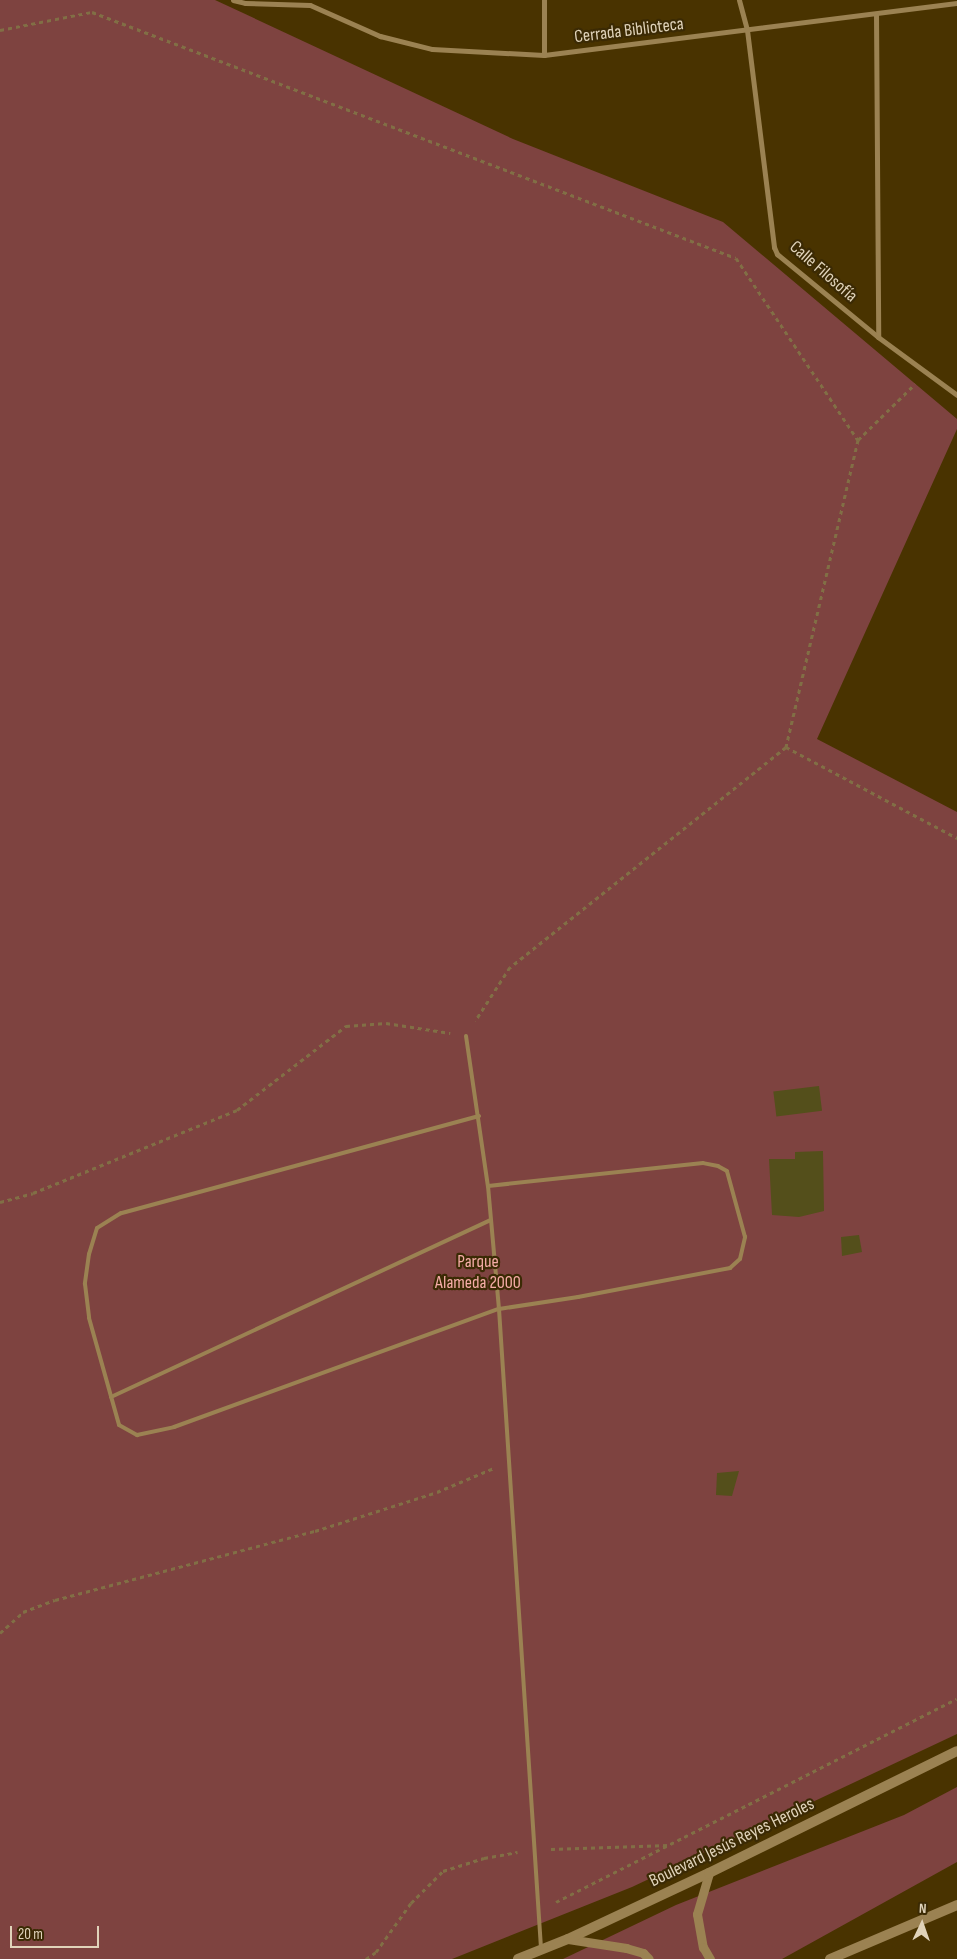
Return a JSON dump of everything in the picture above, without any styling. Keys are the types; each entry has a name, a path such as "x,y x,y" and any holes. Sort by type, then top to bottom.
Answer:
{"main road":[{"name":"Boulevard Jesús Reyes Heroles","path":"518,1959 568,1939 709,1874 957,1751"},
{"path":"830,1959 957,1905"}],"street":[{"path":"233,0 245,3 310,3"},
{"path":"544,0 544,55"},
{"name":"Calle Filosofía","path":"739,0 747,30 774,247 784,261 878,336 957,395"},
{"name":"Cerrada Biblioteca","path":"310,3 380,36 432,49 544,55 957,3"},
{"path":"876,14 878,336"},
{"path":"709,1874 697,1914 700,1939 710,1959"},
{"path":"568,1939 626,1948 643,1953 649,1959"}],"lane":[{"path":"466,1036 488,1186 499,1309 542,1950"},
{"path":"479,1116 121,1213 97,1228 89,1254 85,1284 89,1318 119,1425 137,1435 174,1427 499,1309 578,1298 730,1268 740,1259 745,1237 728,1171 718,1166 704,1164 488,1186"},
{"path":"111,1397 490,1220"}],"path":[{"path":"0,30 92,12 736,258 858,440"},
{"path":"0,1202 33,1193 236,1110 346,1026 386,1022 466,1036 510,967 786,747 858,440 926,372"},
{"path":"786,747 957,838"},
{"path":"0,1634 23,1612 55,1600 315,1531 437,1492 509,1462"},
{"path":"539,1910 957,1699"},
{"path":"366,1959 376,1952 411,1903 443,1871 484,1858 535,1849 672,1844"}],"green space":[{"name":"Parque Alameda 2000","path":"0,0 215,0 513,139 723,222 957,419 957,429 817,739 957,812 957,1734 632,1887 452,1959 0,1959"},
{"path":"957,1787 957,1862 782,1959 563,1959 676,1905 904,1815"}],"building":[{"path":"819,1086 822,1111 776,1116 773,1092"},
{"path":"823,1151 824,1211 799,1217 772,1215 769,1159 795,1159 795,1152"},
{"path":"859,1235 862,1252 842,1256 841,1237"},
{"path":"739,1471 732,1496 716,1495 717,1473"}]}
